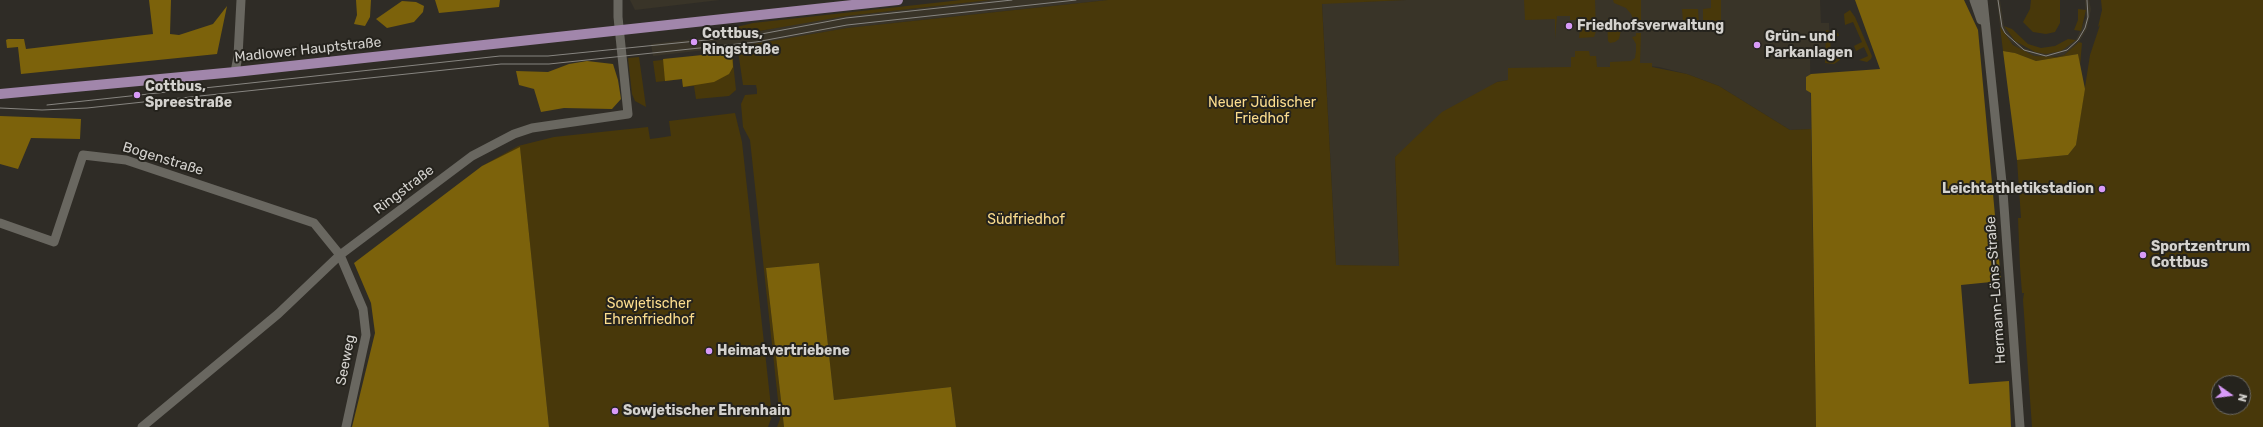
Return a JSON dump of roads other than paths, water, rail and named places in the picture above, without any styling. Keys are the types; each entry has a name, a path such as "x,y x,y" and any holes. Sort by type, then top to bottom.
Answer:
{"main road":[{"name":"Madlower Hauptstraße","path":"0,94 235,72 898,0"}],"street":[{"path":"235,72 238,56 241,0"},
{"name":"Ringstraße","path":"142,427 278,314 340,255 472,156 514,134 551,124 628,114 619,30 618,0"},
{"name":"Hermann-Löns-Straße","path":"1974,0 1986,32"},
{"name":"Hermann-Löns-Straße","path":"1983,0 2003,192 2020,427"},
{"name":"Bogenstraße","path":"0,223 54,242 83,155 126,160 314,223 340,255"},
{"name":"Seeweg","path":"340,255 363,309 366,335 346,427"}],"tram line":[{"path":"47,105 500,56 548,56 756,35 846,18 1012,0"},
{"path":"0,108 42,110 87,108 501,64 549,64 756,42 847,25 1076,0"},
{"path":"1998,0 2002,27 2005,33 2024,50 2046,56 2067,50 2078,40 2085,28 2088,17 2087,0"}],"place":[{"name":"Friedhofsverwaltung","path":"1569,26"},
{"name":"Cottbus, Ringstraße","path":"694,42"},
{"name":"Grün- und Parkanlagen","path":"1757,45"},
{"name":"Cottbus, Spreestraße","path":"137,95"},
{"name":"Leichtathletikstadion","path":"2102,189"},
{"name":"Sportzentrum Cottbus","path":"2143,255"},
{"name":"Heimatvertriebene","path":"709,351"},
{"name":"Sowjetischer Ehrenhain","path":"615,411"}],"park label":[{"name":"Neuer Jüdischer Friedhof","path":"1262,112"},
{"name":"Südfriedhof","path":"1026,220"},
{"name":"Sowjetischer Ehrenfriedhof","path":"649,312"}]}
